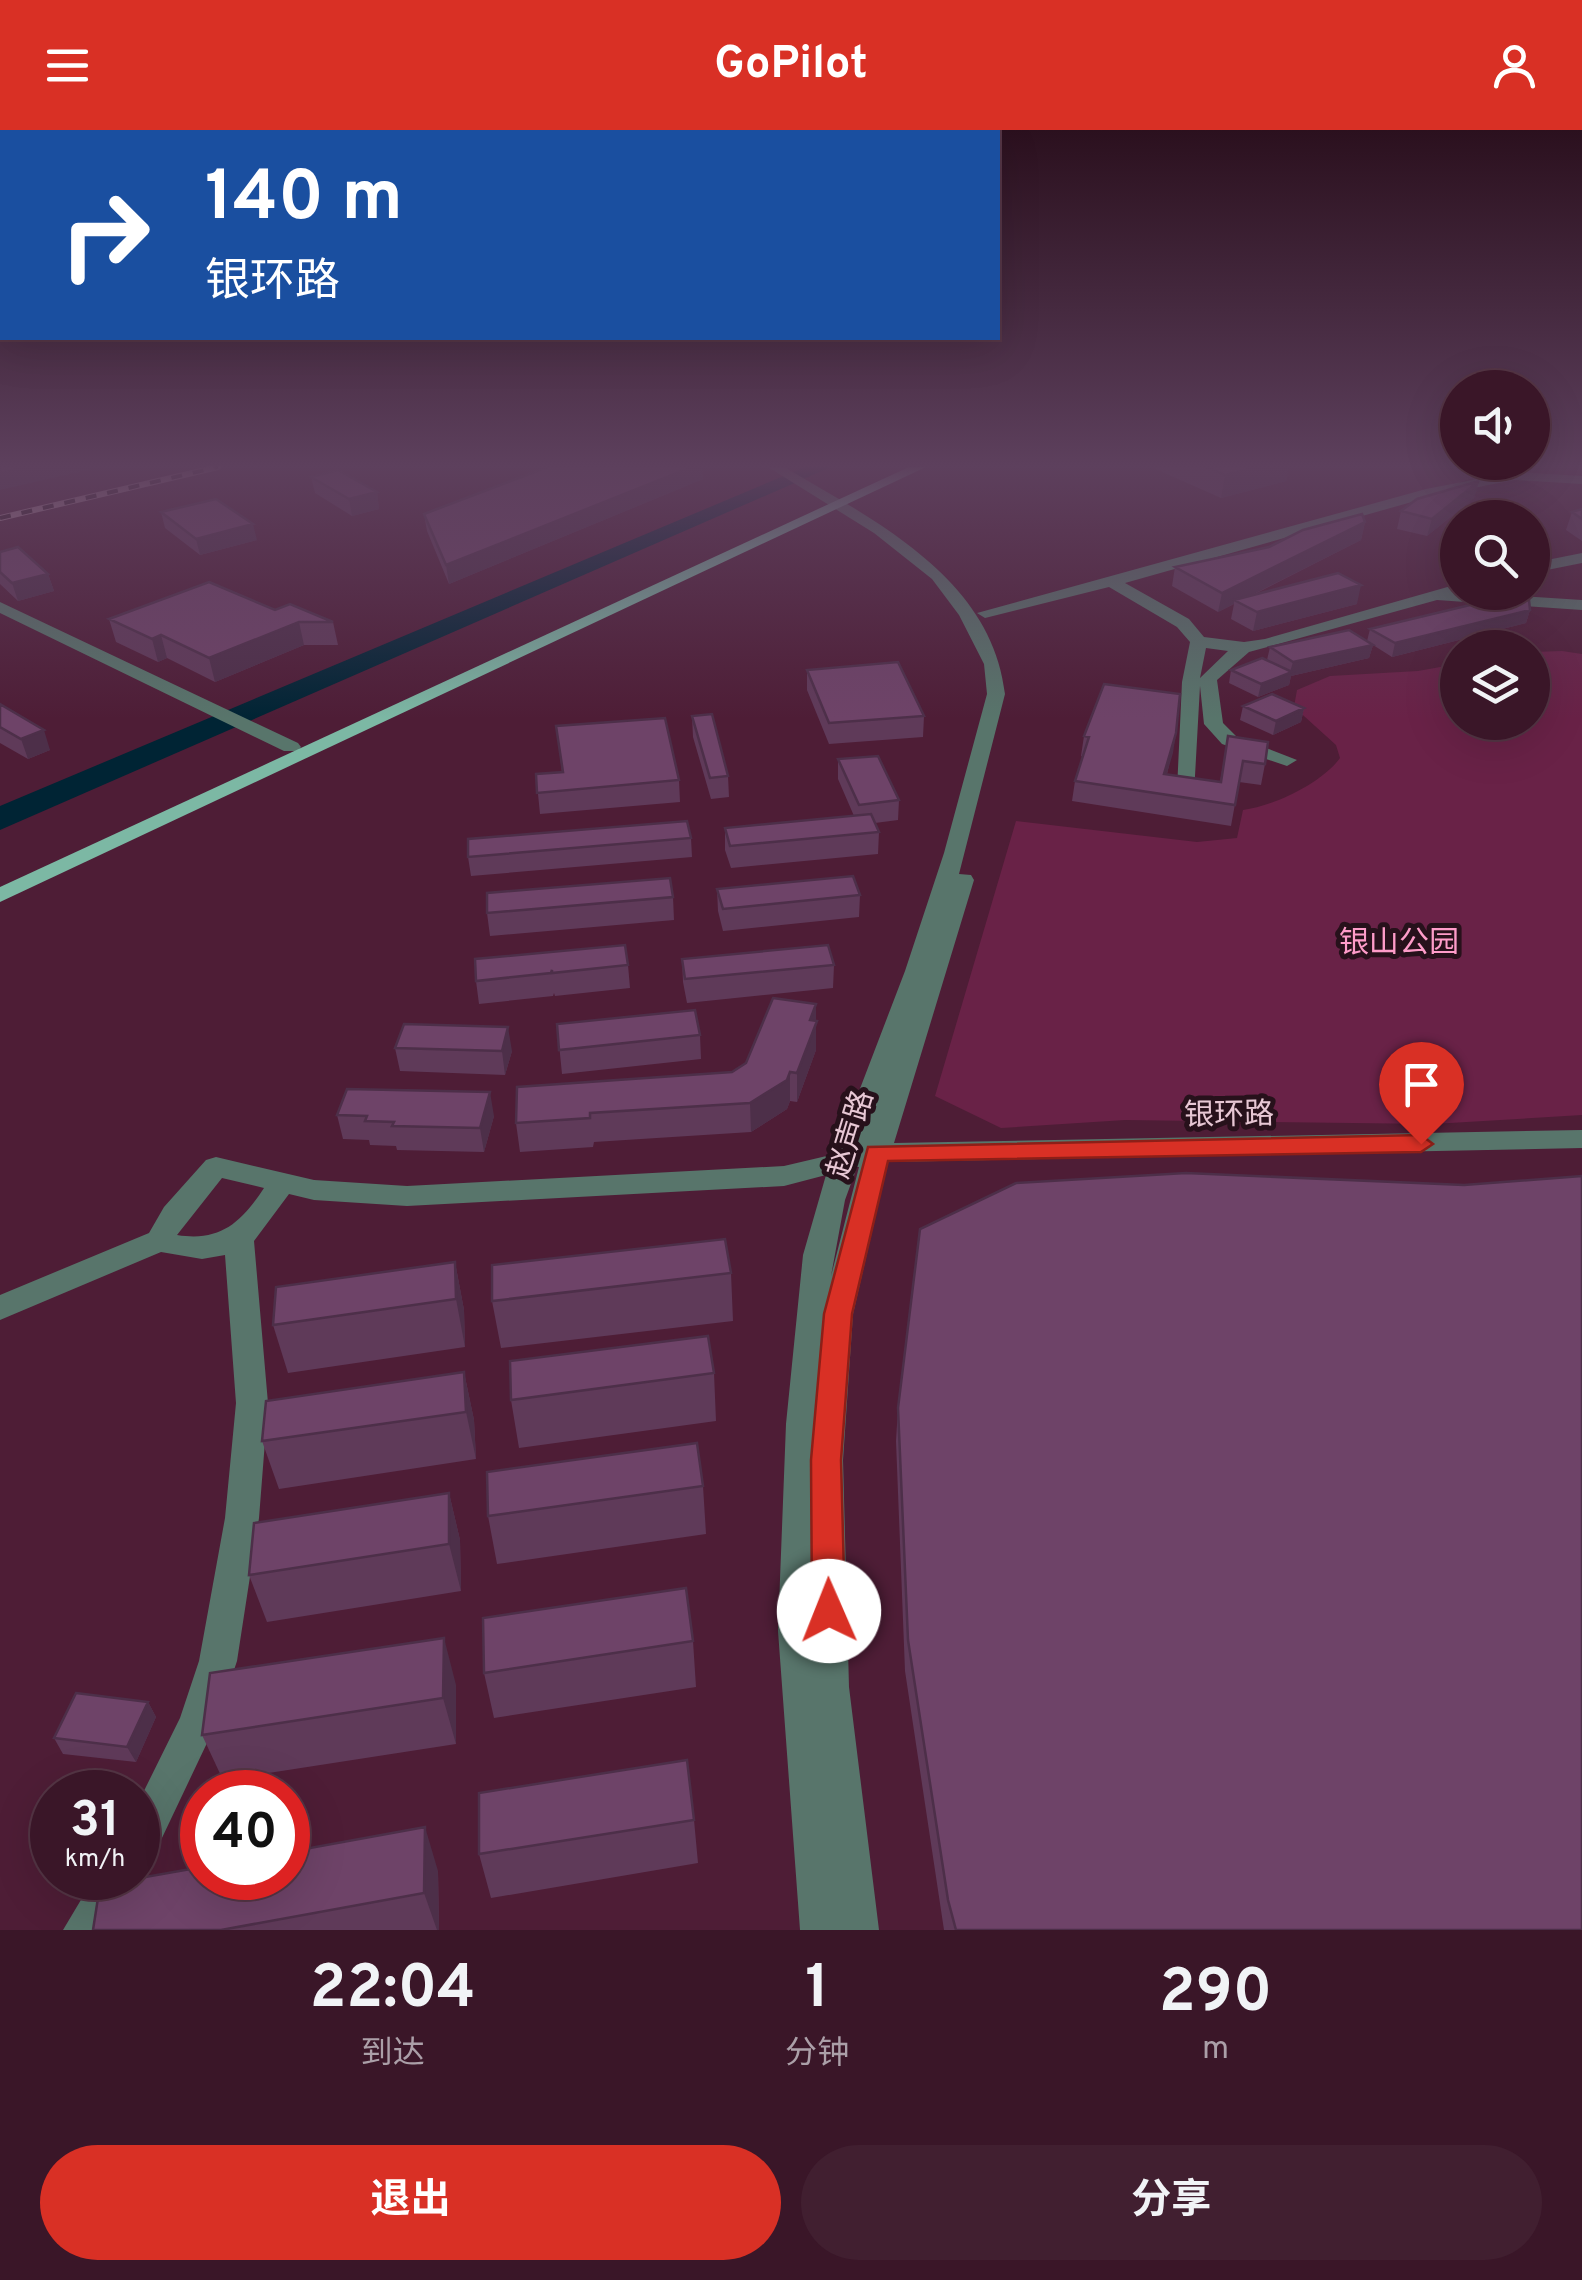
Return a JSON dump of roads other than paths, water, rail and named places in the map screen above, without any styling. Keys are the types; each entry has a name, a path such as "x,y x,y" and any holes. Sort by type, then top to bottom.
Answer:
{"main road":[{"path":"0,880 725,551"},
{"path":"0,894 729,551"}],"street":[{"path":"821,1930 796,1631 802,1424 818,1256 831,1200 917,971 955,853 996,694 992,664 967,614 938,576 906,551"},
{"name":"赵声路","path":"858,1930 830,1687 826,1460 838,1314 877,1153 952,922 1009,698 1002,648 985,612 940,562 923,551"},
{"path":"985,612 1224,551"},
{"path":"1550,564 1582,558"},
{"path":"1111,582 1184,624 1199,642 1244,647 1440,595"},
{"path":"1436,596 1582,605"},
{"path":"0,607 291,747"},
{"path":"1187,790 1184,758 1190,728 1189,682 1199,642"},
{"path":"1244,647 1212,672 1208,680 1214,724 1229,740 1286,760"},
{"name":"银环路","path":"158,1242 174,1214 216,1167 314,1190 406,1196 784,1176 877,1153 1582,1140"},
{"path":"0,1308 158,1242 206,1250 239,1240 260,1218 281,1183"},
{"path":"160,1799 196,1724 218,1661 242,1518 252,1403 239,1240"},
{"path":"84,1930 104,1900"}],"water":[{"path":"606,551 639,551 0,830 0,806"}],"park label":[{"name":"银山公园","path":"1399,942"}]}
